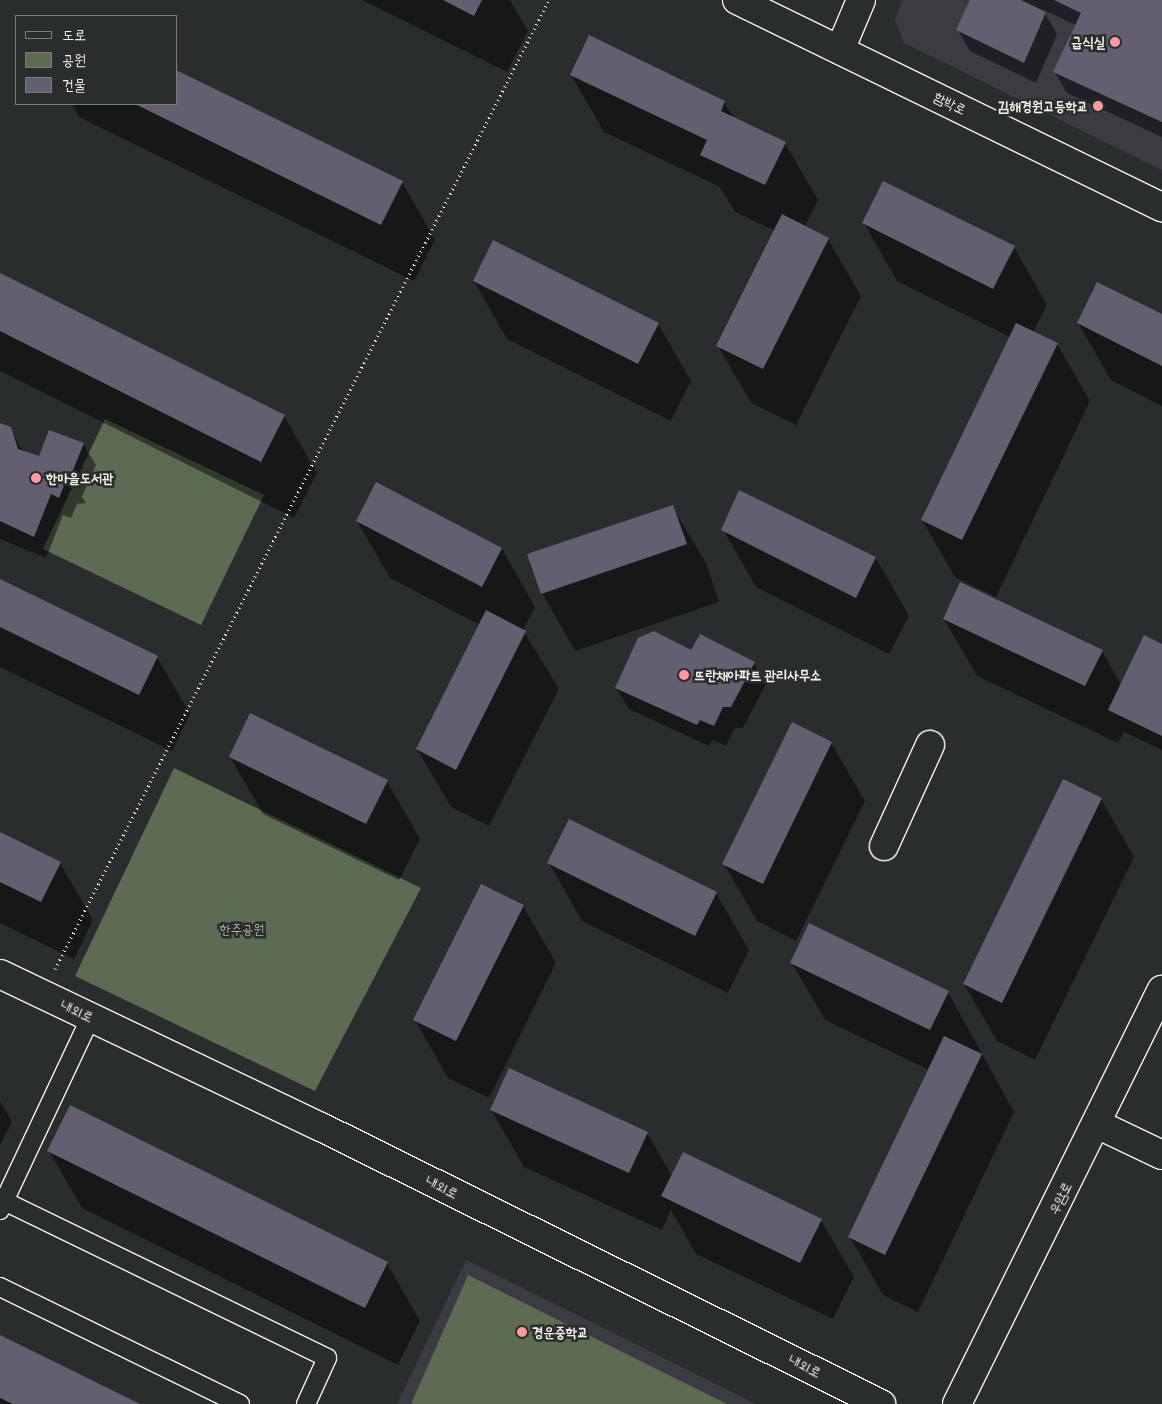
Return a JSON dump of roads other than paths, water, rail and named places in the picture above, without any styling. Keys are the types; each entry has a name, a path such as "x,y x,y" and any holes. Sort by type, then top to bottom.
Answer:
{"street":[{"name":"함박로","path":"737,0 1162,207"},
{"path":"840,50 860,0"},
{"path":"884,846 930,745"},
{"name":"내외로","path":"0,974 881,1404"},
{"name":"우암로","path":"957,1404 1162,990"},
{"path":"1097,1124 1162,1155"}],"lane":[{"path":"91,1017 7,1178 2,1205 327,1358 306,1404"},
{"path":"0,1287 240,1404"}],"place":[{"name":"급식실","path":"1115,42"},
{"name":"김해경원고등학교","path":"1098,106"},
{"name":"한마을도서관","path":"36,478"},
{"name":"뜨란채아파트 관리사무소","path":"684,675"},
{"name":"경운중학교","path":"522,1332"}],"park label":[{"name":"한주공원","path":"242,929"}]}
